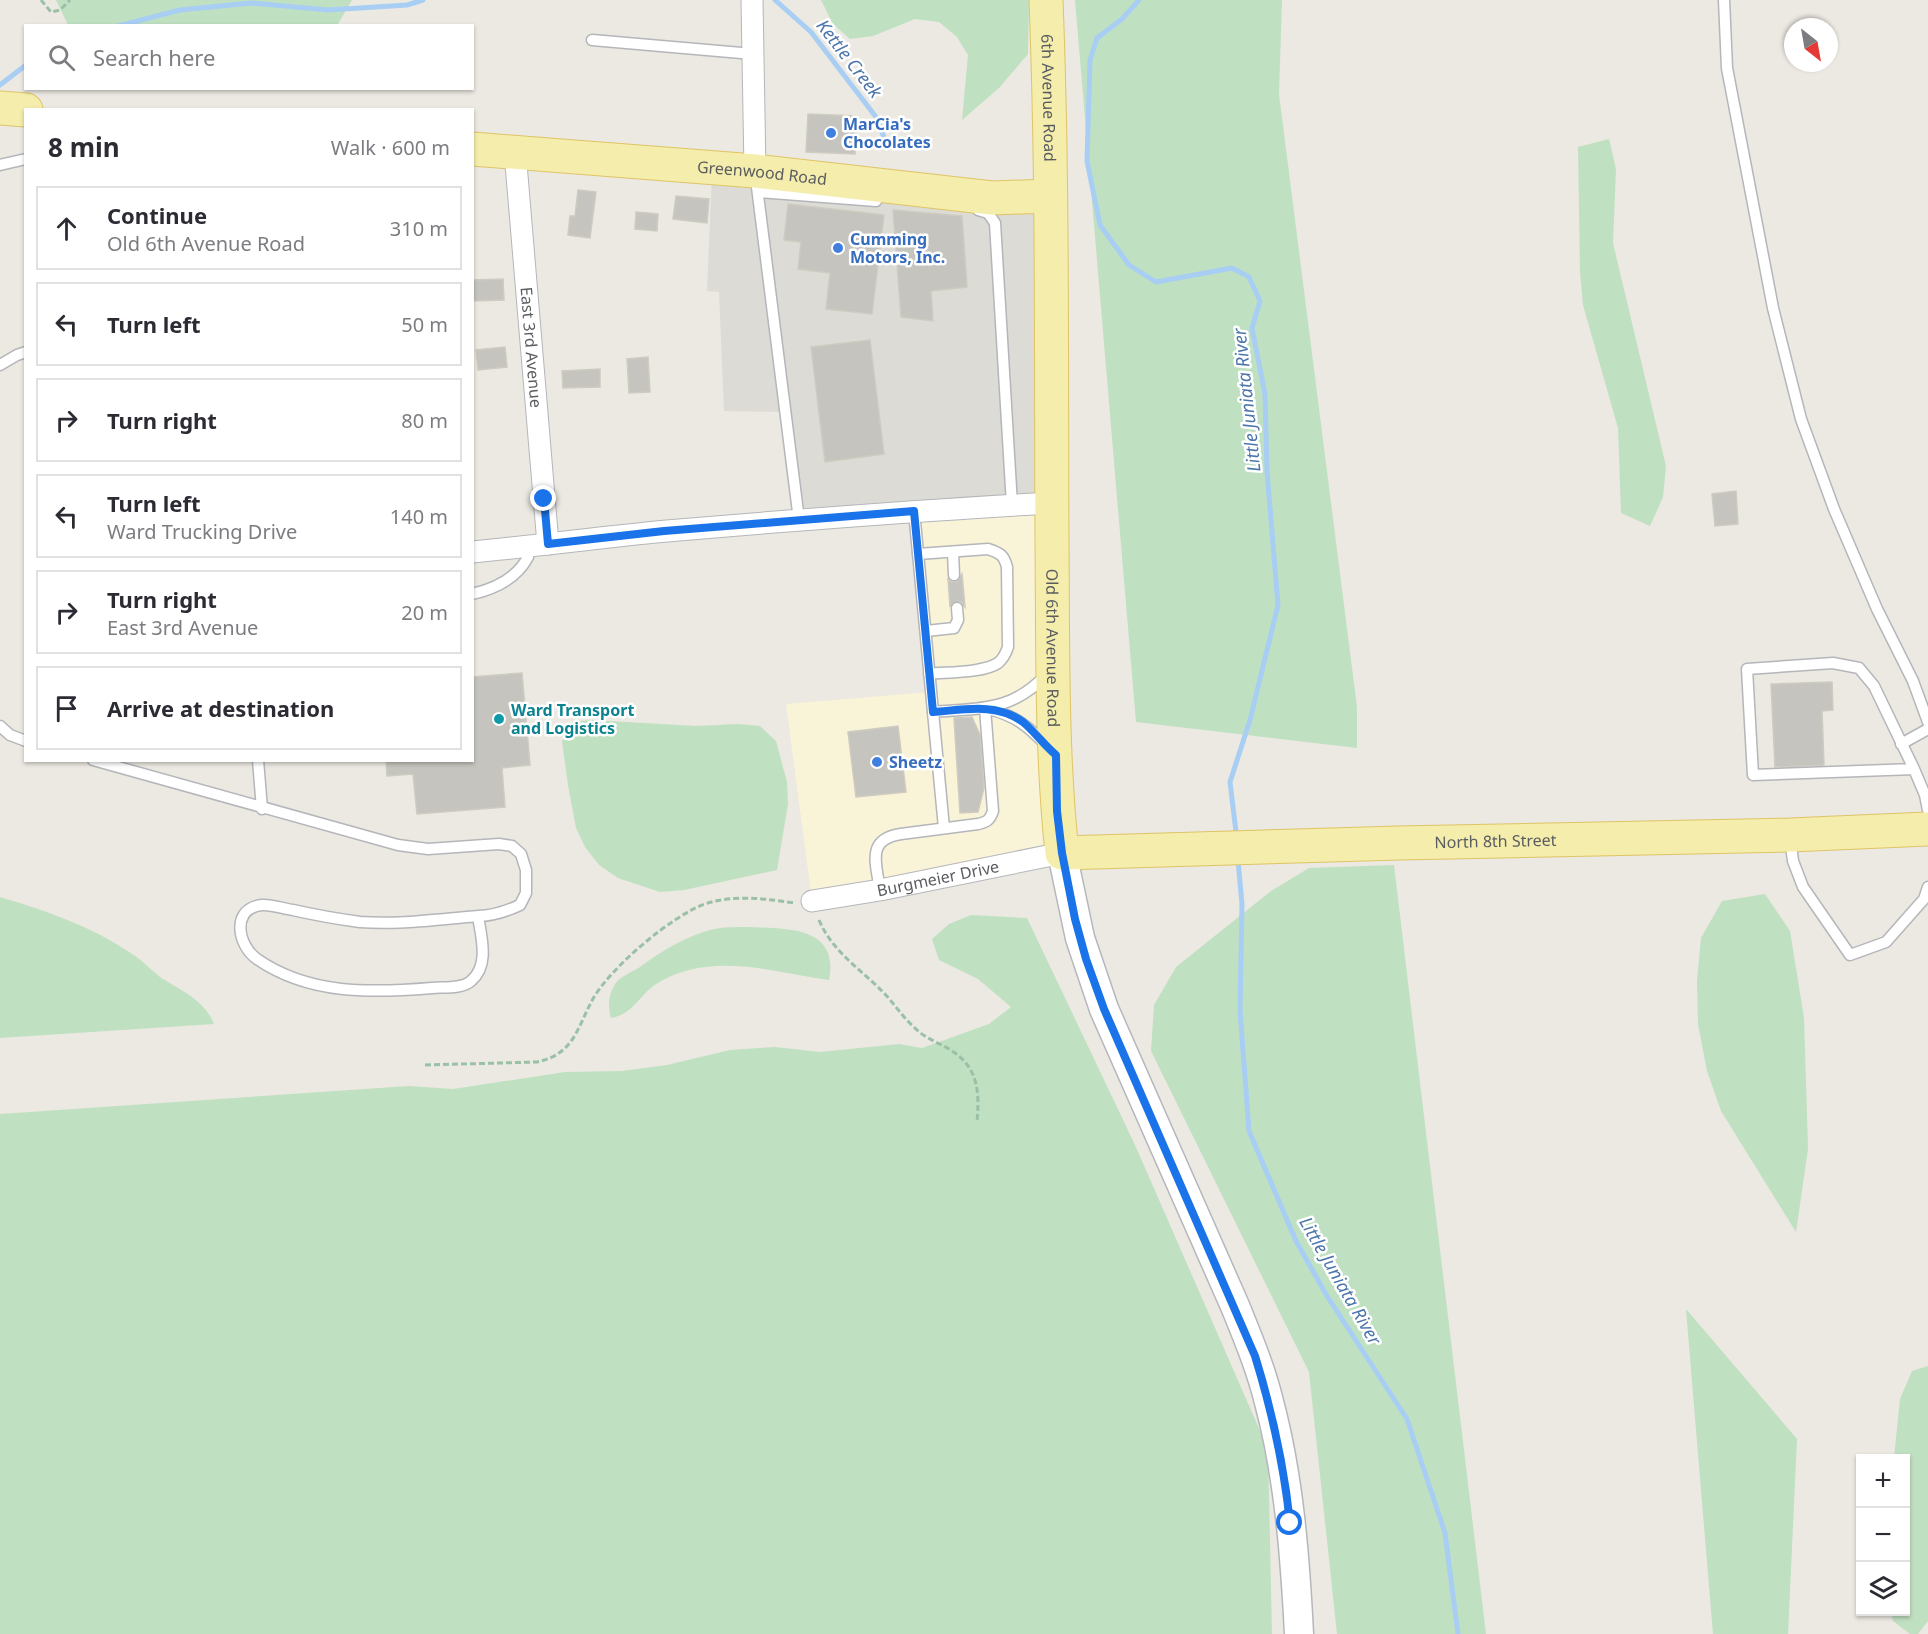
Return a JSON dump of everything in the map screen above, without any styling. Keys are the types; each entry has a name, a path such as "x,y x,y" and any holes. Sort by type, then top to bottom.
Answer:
{"main road":[{"name":"6th Avenue Road","path":"1046,0 1050,196"},
{"path":"0,108 24,110"},
{"name":"Greenwood Road","path":"474,149 756,182 992,198 1050,196"},
{"name":"Old 6th Avenue Road","path":"1050,196 1053,662 1057,811 1062,853 1080,938 1104,1009 1235,1306 1255,1356 1269,1401 1287,1492 1299,1634"},
{"name":"North 8th Street","path":"1062,853 1913,830"}],"street":[{"path":"752,0 756,182"},
{"name":"East 3rd Avenue","path":"514,152 548,544"},
{"path":"474,552 664,531 914,511 1052,503"},
{"name":"Burgmeier Drive","path":"812,901 880,890 1062,853"}],"lane":[{"path":"1724,0 1727,68 1773,308 1801,419 1843,529 1877,609 1913,681 1928,722"},
{"path":"592,40 753,54"},
{"path":"0,165 24,159"},
{"path":"799,520 756,182 887,202"},
{"path":"968,208 988,213 995,223 1012,506"},
{"path":"0,364 24,353"},
{"path":"914,511 944,828"},
{"path":"474,593 498,585 518,570 528,557 526,547"},
{"path":"918,554 988,549 999,552 1005,558 1007,567 1008,647 999,663 987,668 929,674"},
{"path":"952,552 954,574"},
{"path":"926,631 954,628 958,620 957,608"},
{"path":"933,712 1006,704 1023,695 1046,674 1053,662"},
{"path":"1914,769 1753,775 1747,669 1833,663 1859,668 1874,686 1914,769 1925,795 1928,810"},
{"path":"985,708 1000,711 1021,721 1056,755"},
{"path":"880,890 875,862 876,848 882,840 891,836 978,825 991,818 993,811 985,708"},
{"path":"0,726 10,735 24,740"},
{"path":"1901,744 1928,729"},
{"path":"100,762 398,845 428,849 499,844 512,846 521,854 526,870 526,892 520,905 506,912 380,923 336,918 263,904 249,909 241,920 240,936 245,948 255,958 277,971 303,982 355,991 386,992 470,983 482,964 483,951 478,916"},
{"path":"258,762 262,808"},
{"path":"1790,835 1792,861 1803,887 1850,955 1886,942 1924,899 1928,886"}],"path":[{"path":"41,0 51,12 60,10 70,0"},
{"path":"425,1065 537,1062 552,1059 564,1051 574,1038 595,996 609,976 632,952 684,914 705,904 724,900 767,898 796,903 812,901 821,924 846,959 883,992 915,1029 955,1053 966,1064 979,1090 977,1123"}],"shaded area":[{"path":"712,174 1048,203 1052,503 799,520 785,412 724,411 719,292 707,291"},
{"path":"1052,504 1057,858 812,901 786,704 930,692 914,511"}],"green space":[{"path":"56,0 352,0 338,24 68,24"},
{"path":"821,0 1029,0 1028,54 999,88 962,120 968,55 957,37 939,22 915,19 873,36 850,39 833,24"},
{"path":"1075,0 1282,0 1279,94 1357,707 1357,748 1136,722"},
{"path":"1609,139 1616,169 1613,243 1666,466 1663,497 1650,526 1621,513 1618,428 1583,305 1580,272 1578,147"},
{"path":"591,720 696,726 738,724 760,726 776,741 787,782 788,804 777,870 684,890 660,892 618,878 599,865 585,847 576,828 562,742 571,722"},
{"path":"1394,865 1486,1634 1337,1634 1309,1372 1151,1051 1154,1005 1176,967 1271,891 1309,868"},
{"path":"1765,894 1790,931 1804,1018 1808,1149 1796,1232 1721,1111 1707,1071 1698,1024 1697,981 1701,938 1722,901"},
{"path":"0,897 87,928 119,946 198,1002 205,1008 214,1024 0,1038"},
{"path":"971,915 1027,918 1135,1145 1268,1449 1272,1634 0,1634 0,1114 409,1086 453,1089 565,1072 622,1071 667,1065 730,1050 775,1047 820,1052 899,1044 922,1048 989,1024 1011,1007 978,979 939,960 932,939 949,924"},
{"path":"718,928 792,930 818,940 826,949 830,962 829,980 766,969 702,967 681,972 661,981 626,1012 611,1018 609,1006 612,990 622,977 694,935"},
{"path":"1686,1309 1797,1439 1788,1634 1713,1634"},
{"path":"1928,1366 1928,1621 1918,1634 1910,1634 1893,1621 1892,1616 1910,1616 1910,1454 1894,1454 1900,1399 1912,1371"}],"building":[{"path":"808,114 857,116 855,154 806,152"},
{"path":"578,190 596,192 590,238 568,235 570,216 575,216"},
{"path":"676,196 709,199 707,223 673,219"},
{"path":"788,204 884,215 872,314 826,309 830,273 798,269 801,242 784,240"},
{"path":"893,210 962,216 967,287 931,291 933,321 901,317"},
{"path":"636,212 658,214 657,231 635,229"},
{"path":"503,279 504,300 474,301 474,280"},
{"path":"870,340 884,454 825,462 811,347"},
{"path":"505,347 507,367 478,370 476,350"},
{"path":"648,357 650,392 629,393 627,359"},
{"path":"600,369 600,387 563,388 562,371"},
{"path":"1736,491 1738,524 1715,526 1712,494"},
{"path":"962,574 965,607 957,601 950,606 948,579 951,582 957,582"},
{"name":"Ward Transport and Logistics","path":"522,673 530,765 502,768 505,807 417,814 413,774 387,776 386,762 474,762 474,677"},
{"path":"1832,682 1833,710 1822,711 1824,765 1775,767 1771,684"},
{"path":"972,717 980,735 984,788 978,812 960,813 954,718"},
{"name":"Sheetz","path":"898,726 906,792 856,797 848,732"}],"waterway":[{"name":"Kettle Creek","path":"126,24 180,10 251,3 328,10 407,5 423,0"},
{"name":"Kettle Creek","path":"775,0 811,32 876,117 887,145"},
{"name":"Little Juniata River","path":"1139,0 1122,19 1097,38 1090,60 1087,161 1100,225 1129,265 1156,282 1232,268 1249,277 1260,301 1252,328 1265,394 1267,471 1278,605 1250,720 1230,782 1236,832"},
{"name":"Kettle Creek","path":"0,85 24,67"},
{"name":"Little Juniata River","path":"1238,861 1242,904 1240,1010 1249,1131 1296,1241 1327,1296 1407,1419 1445,1533 1458,1634"}],"place":[{"name":"MarCia's Chocolates","path":"831,133"},
{"name":"Cumming Motors, Inc.","path":"838,248"},
{"name":"Ward Transport and Logistics","path":"499,719"},
{"name":"Sheetz","path":"877,762"}],"route":[{"path":"544,499 548,544 664,531 914,511 933,712 985,708 1000,711 1021,721 1056,755 1057,811 1062,853 1075,919 1086,959 1104,1009 1255,1356 1269,1401 1279,1447 1290,1523"}]}
